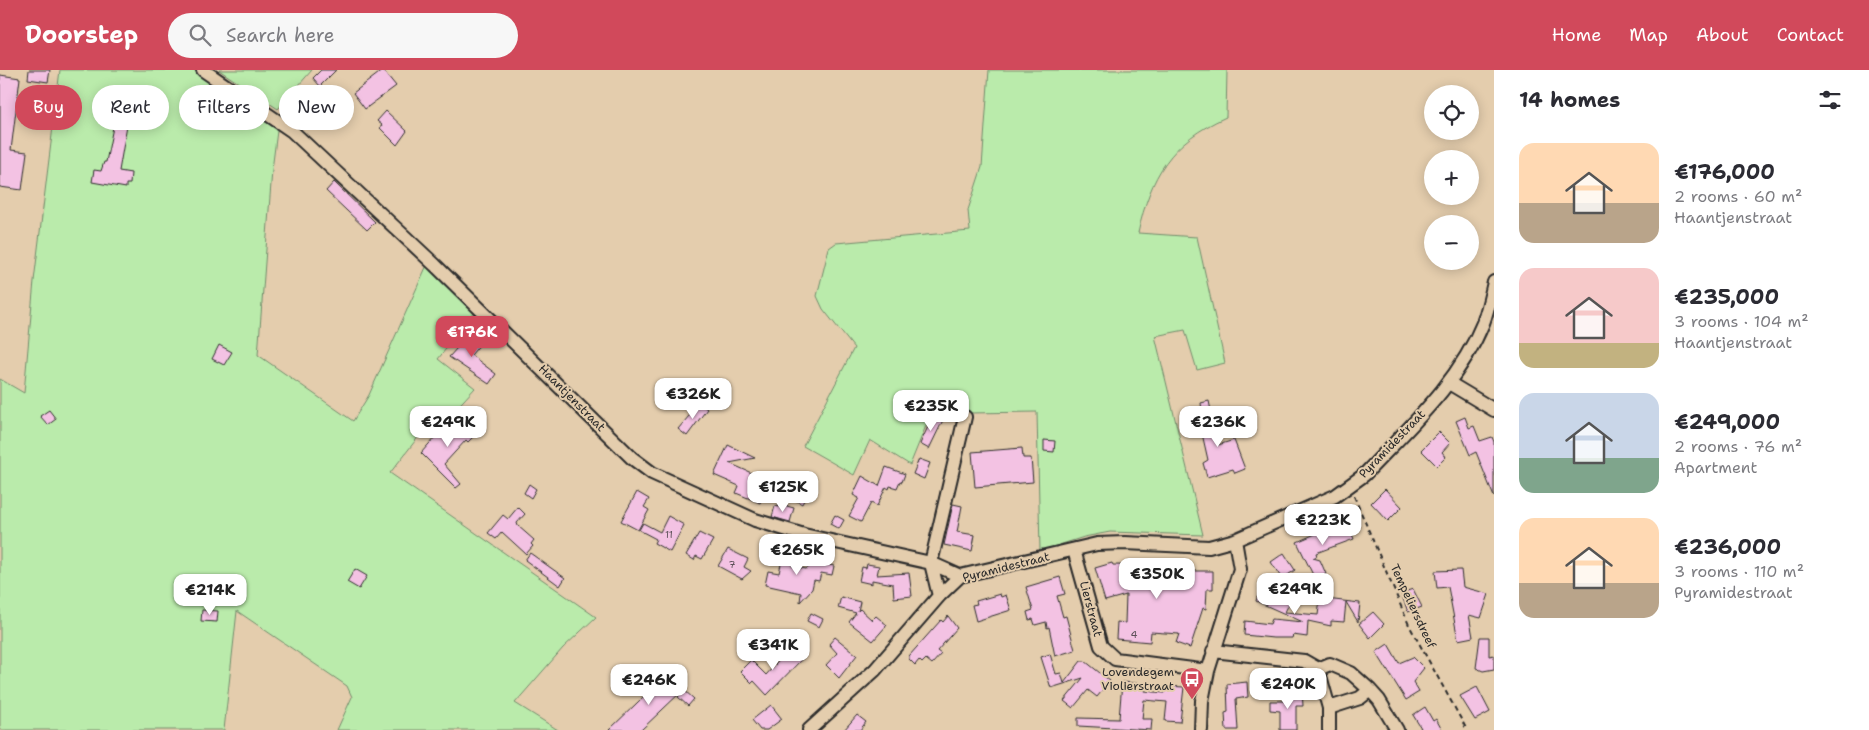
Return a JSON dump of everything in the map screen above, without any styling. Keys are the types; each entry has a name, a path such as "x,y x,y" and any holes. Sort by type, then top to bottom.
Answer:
{"street":[{"name":"Haantjenstraat","path":"203,70 292,131 435,265 632,458 652,473 708,501 755,520 804,535 931,562 960,576"},
{"name":"Pyramidestraat","path":"809,730 875,670 938,596 960,576 1097,544 1125,543 1171,547 1209,547 1235,540 1334,496 1350,486 1364,475 1449,383 1471,349 1484,321 1494,282"},
{"path":"1449,383 1494,410"},
{"path":"938,596 931,562 965,417"},
{"path":"1201,730 1202,701 1208,671 1240,569 1235,540"},
{"name":"Lierstraat","path":"1074,550 1101,646 1115,659 1208,671"},
{"path":"1213,651 1304,661 1318,669 1329,708 1330,730"},
{"path":"1318,669 1330,664 1351,673 1379,700 1397,730"},
{"path":"1329,708 1360,698 1370,690"}],"path":[{"name":"Tempeliersdreef","path":"1350,486 1409,625 1466,730"}],"green space":[{"path":"60,70 198,70 221,85 179,85 179,130 269,130 269,117 278,123 272,170 258,355 353,421 369,395 427,265 475,312 438,359 475,388 429,438 423,431 390,473 596,617 563,648 515,703 558,730 337,730 352,697 347,686 237,611 224,730 0,730 0,379 24,393 34,281 53,130 82,130 82,85 58,85"},
{"path":"219,70 312,70 299,85 279,85 278,109 269,103 269,85 242,85"},
{"path":"989,70 1227,70 1226,117 1190,138 1177,149 1166,163 1149,194 1138,233 1197,237 1225,363 1197,370 1185,330 1155,336 1203,535 1110,532 1084,537 1040,551 1037,412 969,413 934,406 910,465 870,440 854,475 803,446 854,348 823,309 817,296 829,248 836,243 970,231 968,210 982,167"}],"building":[{"path":"29,70 50,70 48,82 28,79"},
{"path":"321,70 336,70 321,85 313,78"},
{"path":"383,70 396,86 365,109 354,92"},
{"path":"0,75 20,78 19,85 15,85 15,118 11,150 27,152 22,190 0,187"},
{"path":"386,111 407,131 397,145 380,128 382,125 377,121"},
{"path":"112,130 126,130 119,171 131,173 130,184 126,184 126,188 92,182 94,170 101,171 104,162 106,162"},
{"path":"334,182 375,222 367,230 326,191"},
{"path":"472,331 482,342 471,355 496,374 489,384 449,357"},
{"path":"219,345 232,352 224,365 212,359"},
{"path":"1209,401 1218,445 1234,440 1245,469 1235,473 1233,469 1207,477 1203,463 1208,460 1199,412 1202,411 1201,403"},
{"path":"700,403 707,409 687,436 678,429"},
{"path":"49,410 56,419 48,425 40,416"},
{"path":"933,416 943,420 929,449 920,444"},
{"path":"461,417 470,426 472,429 470,431 475,435 468,442 466,440 444,464 461,484 456,488 421,453 436,436 438,438 456,419 458,421"},
{"path":"1465,417 1469,428 1474,426 1480,441 1492,437 1494,442 1494,497 1476,452 1470,455 1456,421"},
{"path":"1439,432 1450,443 1442,452 1446,457 1437,466 1421,450"},
{"path":"1044,440 1055,441 1054,452 1044,451"},
{"path":"728,445 755,458 729,463 756,475 753,483 766,489 760,503 736,493 739,486 714,475"},
{"path":"1022,448 1023,458 1031,458 1033,482 975,487 972,452"},
{"path":"919,459 930,463 924,479 913,474"},
{"path":"886,467 905,474 902,482 900,481 897,488 890,486 889,489 886,487 877,506 871,503 861,522 849,516 859,498 853,495 862,476 879,486"},
{"path":"529,484 536,489 531,498 524,493"},
{"path":"1385,489 1402,507 1388,521 1371,503"},
{"path":"798,490 807,494 802,504 793,499"},
{"path":"637,492 649,499 644,507 649,510 638,530 621,521"},
{"path":"779,504 794,508 790,522 772,517 775,506 779,507"},
{"path":"953,504 962,506 957,532 975,535 972,551 944,545"},
{"path":"518,507 525,514 517,523 518,526 534,540 531,544 533,546 526,554 502,532 496,539 488,533 503,515 508,519"},
{"path":"835,515 844,520 839,529 830,524"},
{"path":"668,516 684,525 670,552 654,543 656,539 639,530 643,523 660,532"},
{"path":"1347,523 1354,539 1316,553 1317,556 1313,558 1320,560 1326,574 1315,579 1297,542 1338,524 1339,526"},
{"path":"699,533 713,540 702,559 696,556 694,560 686,555"},
{"path":"728,549 748,559 744,567 751,571 742,579 718,566"},
{"path":"530,553 565,578 560,586 525,560"},
{"path":"1284,553 1295,570 1282,579 1271,562"},
{"path":"783,555 794,557 792,566 806,569 816,562 834,566 832,575 821,573 819,581 814,580 812,589 800,602 801,593 765,585 768,571 779,573"},
{"path":"1112,563 1113,565 1165,566 1165,571 1213,571 1213,589 1207,589 1206,609 1203,608 1190,648 1176,643 1179,634 1151,632 1150,642 1116,639 1117,622 1125,623 1126,595 1105,601 1095,568"},
{"path":"867,564 879,566 877,575 909,573 912,596 894,598 893,584 872,580 872,584 859,581 862,567 866,568"},
{"path":"355,569 367,576 359,589 347,582"},
{"path":"1461,570 1463,587 1489,594 1481,618 1469,615 1473,637 1458,640 1448,587 1437,588 1435,571"},
{"path":"1060,577 1065,594 1057,596 1063,617 1066,616 1075,650 1055,656 1049,627 1047,628 1046,622 1035,625 1033,619 1029,620 1027,612 1033,610 1026,587"},
{"path":"1262,581 1282,590 1280,593 1292,598 1285,612 1318,615 1320,600 1326,601 1326,599 1360,603 1358,622 1346,602 1344,622 1331,621 1331,626 1308,621 1307,637 1293,635 1292,638 1273,638 1244,635 1245,621 1270,624 1272,619 1303,622 1256,601"},
{"path":"1413,589 1422,607 1408,612 1401,593"},
{"path":"1000,594 1001,597 1006,595 1011,610 976,621 972,605 977,604 976,601"},
{"path":"841,597 860,602 858,611 860,609 872,620 876,616 887,625 873,641 849,622 856,613 838,608"},
{"path":"202,610 218,611 217,622 201,621"},
{"path":"1373,612 1384,624 1370,638 1359,624"},
{"path":"811,613 823,619 819,627 807,621"},
{"path":"948,616 957,628 937,651 941,654 932,664 926,659 922,663 919,660 915,665 909,659 909,656 941,620 943,622"},
{"path":"835,637 857,655 839,678 826,665 837,653 829,644"},
{"path":"1480,637 1489,637 1489,656 1494,655 1494,669 1483,671 1476,668"},
{"path":"1388,644 1399,663 1413,657 1424,668 1413,682 1419,692 1406,700 1376,652"},
{"path":"792,646 804,657 767,695 754,681 752,683 740,671 751,660 766,675"},
{"path":"1050,654 1056,674 1061,673 1064,683 1081,661 1085,661 1110,681 1097,697 1088,690 1073,708 1064,701 1083,678 1051,688 1041,657"},
{"path":"666,675 682,691 641,730 609,730"},
{"path":"1122,682 1145,684 1145,691 1165,693 1166,686 1184,687 1180,722 1165,721 1167,702 1144,700 1142,719 1152,719 1151,730 1078,726 1078,718 1119,719"},
{"path":"1247,682 1248,697 1236,699 1238,730 1226,730 1225,713 1228,712 1227,684"},
{"path":"1477,687 1490,712 1475,720 1460,696"},
{"path":"684,690 694,699 688,706 678,697"},
{"path":"1288,690 1302,690 1303,706 1296,706 1296,730 1280,730 1280,711 1270,710 1270,701 1288,701"},
{"path":"771,705 782,719 767,730 760,730 752,720"},
{"path":"1425,707 1433,721 1436,719 1442,730 1418,730 1421,728 1413,715"},
{"path":"857,715 866,722 860,730 844,730"}],"place":[{"name":"Lovendegem Violierstraat","path":"1192,700"}]}
